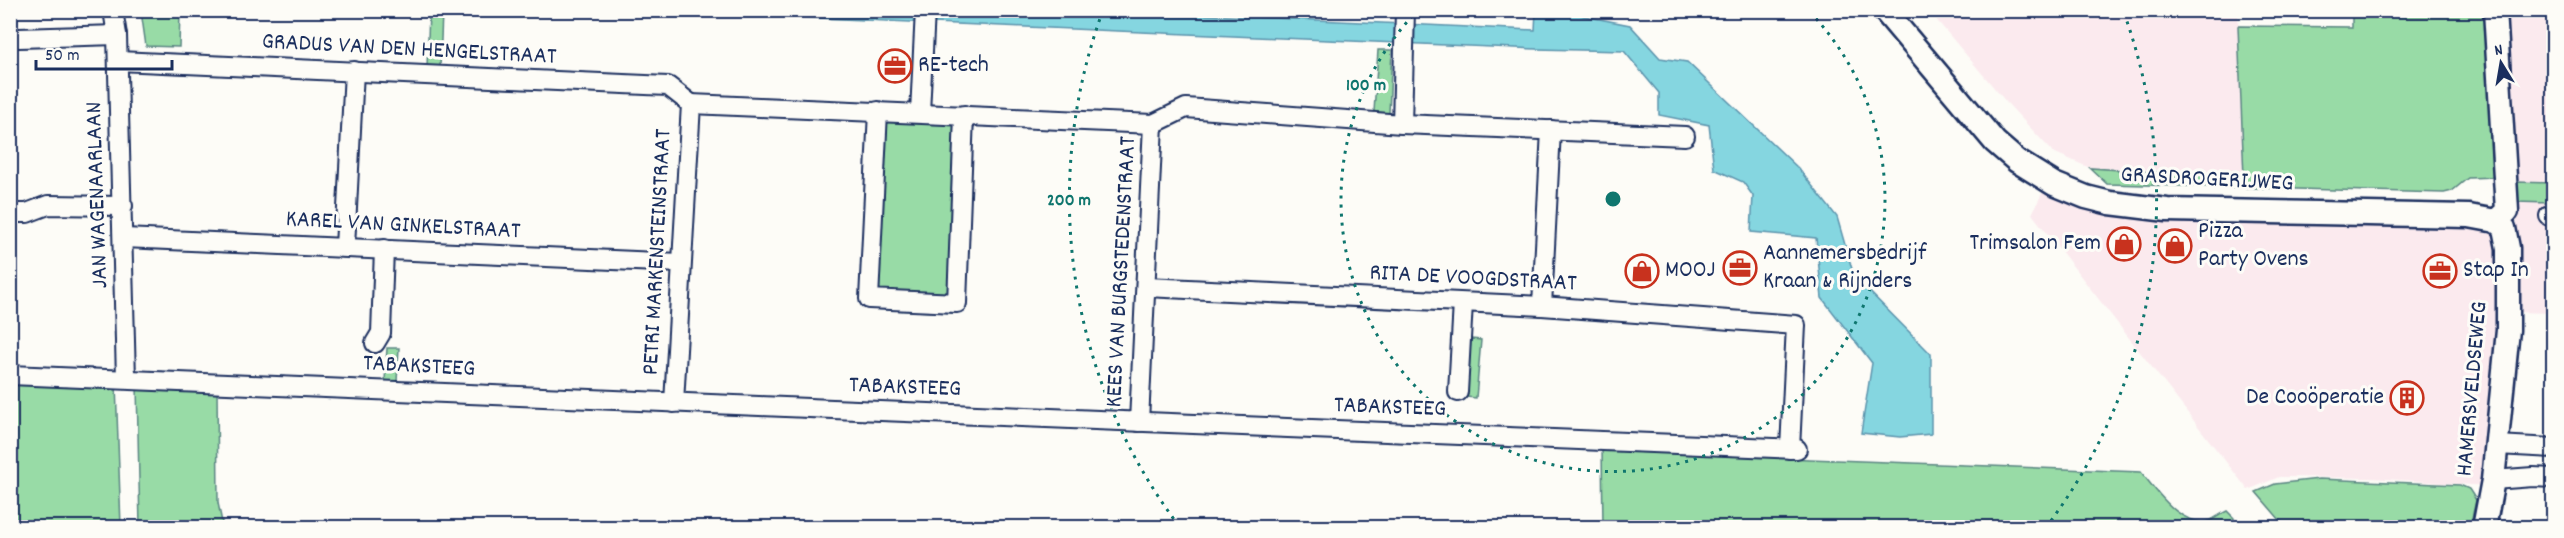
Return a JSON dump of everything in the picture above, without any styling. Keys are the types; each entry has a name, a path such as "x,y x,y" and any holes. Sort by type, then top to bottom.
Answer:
{"street":[{"name":"JAN WAGENAARLAAN","path":"113,10 118,61 126,379"},
{"path":"920,113 925,10"},
{"path":"1402,124 1405,10"},
{"name":"GRASDROGERIJWEG","path":"1884,10 1995,142 2017,161 2054,184 2086,197 2110,203 2167,210 2469,216 2496,220"},
{"path":"2495,10 2506,211 2496,220"},
{"path":"19,38 117,35"},
{"name":"GRADUS VAN DEN HENGELSTRAAT","path":"118,61 668,86 691,104"},
{"path":"345,247 354,71"},
{"path":"691,104 1153,124 1186,108 1402,124 1686,136"},
{"name":"PETRI MARKENSTEINSTRAAT","path":"674,403 680,263 691,104"},
{"path":"878,111 869,299 957,303 964,115"},
{"name":"KEES VAN BURGSTEDENSTRAAT","path":"1139,422 1153,124"},
{"path":"1542,306 1551,130"},
{"path":"10,213 27,213 48,206 123,206"},
{"name":"HAMERSVELDSEWEG","path":"2484,528 2493,480 2508,330 2508,248 2504,228 2496,220"},
{"name":"KAREL VAN GINKELSTRAAT","path":"124,238 680,263"},
{"path":"375,343 381,333 384,249"},
{"name":"RITA DE VOOGDSTRAAT","path":"1146,287 1542,306 1796,326 1793,449"},
{"path":"1458,392 1463,303"},
{"name":"TABAKSTEEG","path":"10,375 1793,449"},
{"path":"2497,445 2553,448"},
{"path":"2493,480 2553,478"}],"shaded area":[{"path":"1929,11 2238,11 2244,178 2090,168 2053,152 2007,103"},
{"path":"2506,11 2553,11 2553,313 2515,312 2486,486 2372,478 2279,477 2248,490 2032,214 2043,191 2099,210 2517,229"}],"green space":[{"path":"141,11 180,11 179,47 146,46"},
{"path":"429,11 442,11 440,68 427,68"},
{"path":"2352,11 2484,11 2495,177 2468,178 2452,191 2444,193 2107,184 2090,168 2244,178 2238,26 2352,27"},
{"path":"1378,50 1392,50 1389,113 1374,112"},
{"path":"883,119 963,122 954,313 874,309"},
{"path":"2516,182 2553,183 2553,203 2517,202"},
{"path":"1471,339 1481,340 1476,398 1466,397"},
{"path":"387,348 399,348 397,381 385,381"},
{"path":"11,381 116,384 121,527 11,528"},
{"path":"137,385 217,388 218,503 223,527 140,527"},
{"path":"1602,446 1660,453 2141,472 2162,498 2180,514 2200,522 2211,520 2227,511 2234,518 2233,527 1603,527"},
{"path":"2319,479 2460,485 2469,489 2476,500 2470,527 2286,527 2256,492 2275,484"}],"water":[{"path":"1102,10 1535,30 1536,11 1569,10 1584,16 1630,25 1660,58 1687,62 1798,168 1837,217 1854,276 1931,354 1931,434 1900,437 1861,433 1872,363 1822,298 1816,238 1751,232 1753,196 1743,182 1714,169 1709,125 1659,115 1659,93 1624,51 658,11"}],"place":[{"name":"RE-tech","path":"895,66"},
{"name":"Trimsalon Fem","path":"2124,244"},
{"name":"Pizza Party Ovens","path":"2175,246"},
{"name":"Aannemersbedrijf Kraan & Rijnders","path":"1740,268"},
{"name":"MOOJ","path":"1642,271"},
{"name":"Stap In","path":"2440,271"},
{"name":"De Cooöperatie","path":"2407,398"}]}
